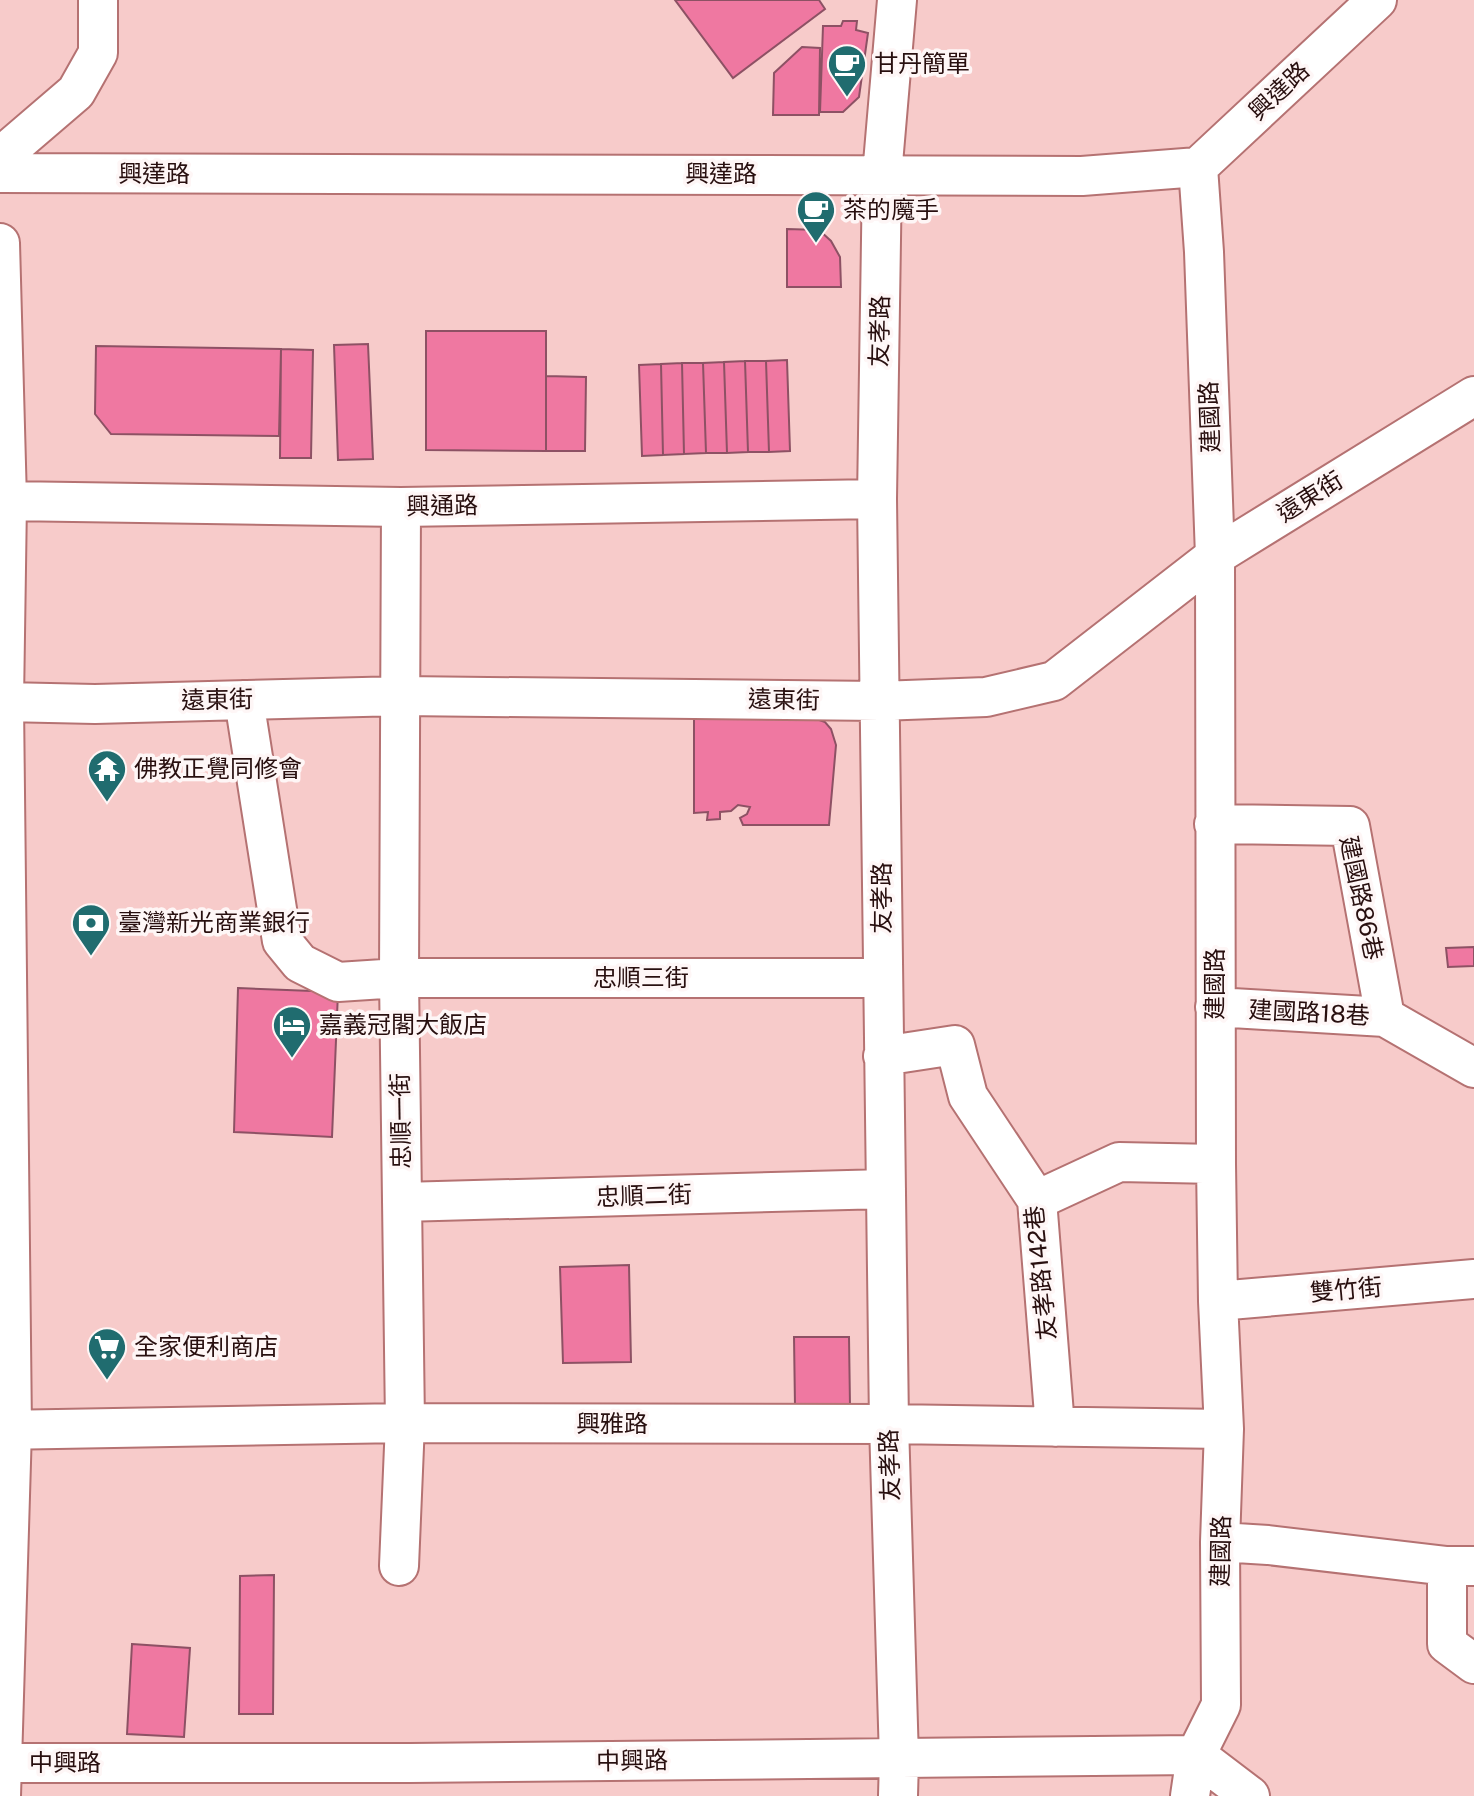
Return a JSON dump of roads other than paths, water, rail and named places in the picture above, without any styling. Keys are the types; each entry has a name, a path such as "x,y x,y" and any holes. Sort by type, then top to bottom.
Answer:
{"street":[{"path":"0,172 13,146 76,92 97,53 98,0"},
{"name":"友孝路","path":"897,0 882,175 877,499 883,1056 898,1796"},
{"name":"興達路","path":"0,172 1082,176 1198,166 1377,0"},
{"name":"建國路","path":"1190,1796 1196,1755 1221,1705 1220,1542 1224,1429 1218,1301 1216,1164 1215,556 1204,252 1198,166"},
{"path":"0,243 7,501 2,836 6,1429 1,1774"},
{"name":"遠東街","path":"4,702 95,704 402,696 880,701 986,697 1054,681 1215,556 1474,396"},
{"name":"興通路","path":"7,501 401,507 877,499"},
{"name":"忠順一街","path":"399,1566 405,1423 399,978 401,507"},
{"name":"忠順三街","path":"244,700 282,941 299,963 338,982 399,978 882,978"},
{"name":"建國路86巷","path":"1214,824 1350,825 1385,1017"},
{"name":"建國路18巷","path":"1215,1007 1385,1017 1474,1068"},
{"name":"友孝路142巷","path":"883,1056 955,1045 968,1096 1037,1200 1055,1427"},
{"path":"1037,1200 1119,1162 1216,1164"},
{"name":"忠順二街","path":"402,1202 886,1189"},
{"name":"雙竹街","path":"1218,1301 1474,1279"},
{"name":"興雅路","path":"6,1429 405,1423 889,1424 1224,1429"},
{"path":"1220,1542 1461,1566 1447,1644 1474,1664"},
{"path":"1196,1755 1250,1796"},
{"name":"中興路","path":"1,1774 410,1763 1196,1755"}],"place":[{"name":"甘丹簡單","path":"847,98"},
{"name":"茶的魔手","path":"816,244"},
{"name":"佛教正覺同修會","path":"107,803"},
{"name":"臺灣新光商業銀行","path":"91,957"},
{"name":"嘉義冠閣大飯店","path":"292,1059"},
{"name":"全家便利商店","path":"107,1381"}]}
